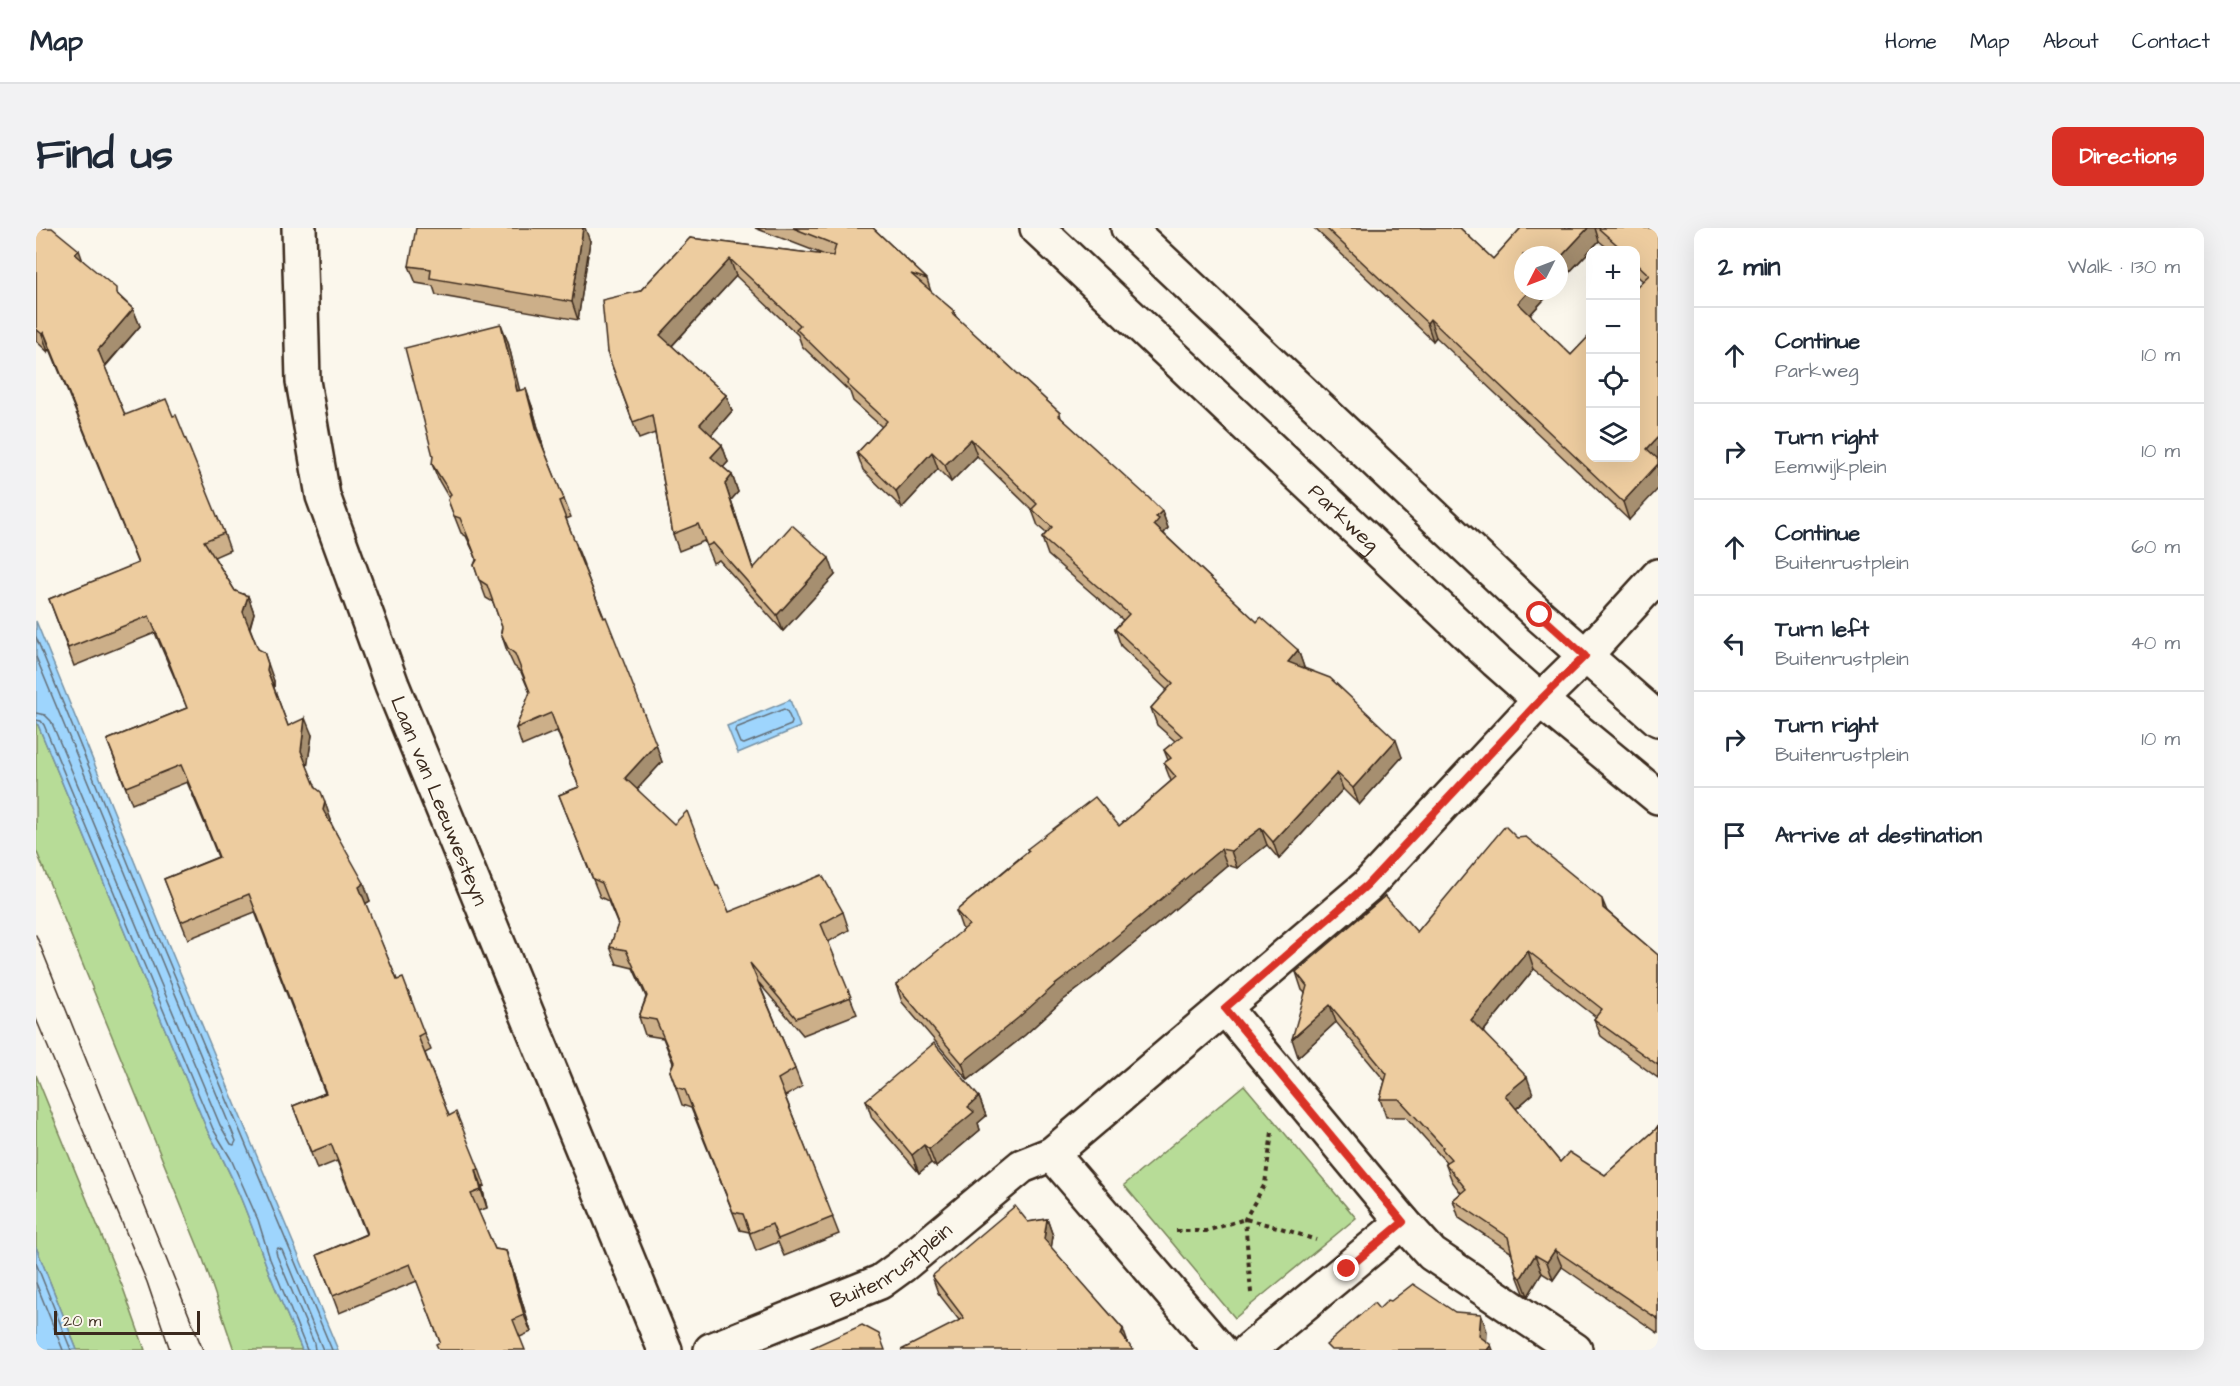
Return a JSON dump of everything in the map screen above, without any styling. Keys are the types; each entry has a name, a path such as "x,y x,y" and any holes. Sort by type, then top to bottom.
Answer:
{"street":[{"name":"Laan van Leeuwesteyn","path":"291,228 303,381 323,496 392,685 664,1350"},
{"name":"Parkweg","path":"1037,228 1540,700 1658,796"},
{"path":"1128,228 1585,656 1658,718"},
{"name":"Buitenrustplein","path":"711,1350 880,1282 903,1266 1022,1166 1052,1154 1367,885 1658,576"},
{"path":"1225,1008 1432,1254 1575,1350"},
{"path":"1052,1154 1220,1350"},
{"path":"1249,1350 1403,1222"}],"path":[{"path":"1274,1329 1251,1301 1245,1219 1265,1184 1273,1124 1301,1099"},
{"path":"1138,1253 1165,1231 1206,1231 1245,1219 1322,1242 1347,1269"}],"green space":[{"path":"36,720 208,1132 239,1194 302,1350 234,1350 203,1259 36,850"},
{"path":"36,1075 123,1288 145,1350 77,1350 36,1247"},
{"path":"1244,1085 1356,1218 1235,1318 1124,1185"}],"water":[{"path":"36,621 338,1350 302,1350 239,1194 208,1132 36,720"},
{"path":"790,700 800,727 738,753 727,726"},
{"path":"36,1247 77,1350 36,1350"}],"building":[{"path":"36,228 52,228 79,250 75,254 116,288 116,294 133,309 98,350 125,415 166,399 173,416 176,415 224,533 204,541 235,591 248,596 243,612 258,649 264,652 268,664 267,670 288,726 305,718 301,751 316,788 321,792 325,802 323,810 364,883 359,887 397,980 403,978 424,1033 418,1036 449,1116 456,1112 479,1169 476,1170 481,1190 471,1194 495,1249 506,1251 524,1315 513,1320 525,1350 439,1350 436,1344 440,1342 410,1264 333,1296 317,1255 367,1234 331,1144 311,1152 293,1106 326,1093 249,894 181,922 164,879 219,857 201,812 181,765 126,787 107,740 187,708 169,662 149,616 68,648 49,599 138,563 44,332 42,334 36,329"},
{"path":"416,228 583,228 572,302 430,278 431,269 409,266"},
{"path":"793,228 873,228 927,279 911,274 954,311 952,313 1060,413 1058,415 1162,511 1156,517 1159,519 1154,525 1257,622 1261,617 1298,650 1288,662 1330,678 1396,740 1353,788 1337,773 1273,842 1261,828 1231,851 1221,849 962,1063 896,985 969,925 956,911 1029,851 1027,849 1095,797 1119,826 1176,777 1164,763 1171,758 1164,750 1182,736 1151,708 1173,683 1115,629 1129,614 1042,538 1052,527 1032,509 1037,504 971,439 945,465 932,452 896,491 857,453 887,421 847,384 849,381 796,329 800,325 730,259 660,335 726,395 700,424 722,445 711,457 732,475 725,484 753,569 792,525 829,558 777,615 713,543 707,546 698,524 673,534 652,415 633,422 607,352 602,300 640,291 690,238 833,256 836,245"},
{"path":"1326,228 1460,228 1493,259 1521,228 1588,228 1568,249 1568,246 1514,246 1514,300 1521,300 1518,303 1571,355 1586,339 1586,462 1640,462 1640,283 1649,275 1640,267 1640,246 1618,246 1598,228 1658,228 1658,437 1647,449 1658,459 1658,464 1623,502 1430,319 1427,323"},
{"path":"501,324 517,391 526,389 538,435 564,499 559,501 576,548 656,744 625,778 674,824 687,811 716,886 729,912 822,875 843,912 821,924 851,997 796,1018 750,963 795,1069 778,1079 833,1217 778,1239 772,1224 750,1233 743,1214 733,1212 685,1090 676,1087 670,1071 674,1062 656,1020 639,1017 647,996 626,950 610,947 618,924 602,883 593,879 559,795 579,787 551,713 516,728 530,692 515,654 508,648 501,633 502,627 487,585 479,580 474,565 477,560 460,518 454,516 448,500 451,494 432,464 433,456 405,348"},
{"path":"1505,826 1517,838 1526,837 1602,899 1603,908 1658,955 1658,1065 1594,1019 1602,1009 1528,951 1471,1020 1527,1077 1505,1095 1560,1162 1569,1152 1605,1175 1658,1126 1658,1319 1555,1250 1547,1262 1535,1255 1521,1278 1517,1275 1508,1237 1453,1200 1466,1189 1445,1163 1451,1159 1442,1149 1443,1147 1399,1099 1380,1099 1387,1074 1330,1005 1292,1039 1307,986 1296,972 1385,896 1417,932"},
{"path":"934,1043 979,1097 968,1107 974,1112 929,1149 924,1145 912,1155 866,1100"},
{"path":"1015,1206 1028,1222 1047,1219 1044,1239 1123,1329 1121,1334 1133,1350 901,1350 964,1318 932,1276"},
{"path":"1413,1284 1455,1312 1481,1314 1479,1336 1491,1345 1487,1350 1331,1350 1326,1345 1374,1303 1379,1309 1388,1300 1391,1301"},
{"path":"862,1325 879,1334 885,1350 810,1350 811,1348"}],"tram line":[{"path":"36,935 203,1350"},
{"path":"36,1019 147,1282 170,1350"}],"route":[{"path":"1347,1269 1403,1222 1225,1008 1367,885 1540,700 1585,656 1540,615"}]}
